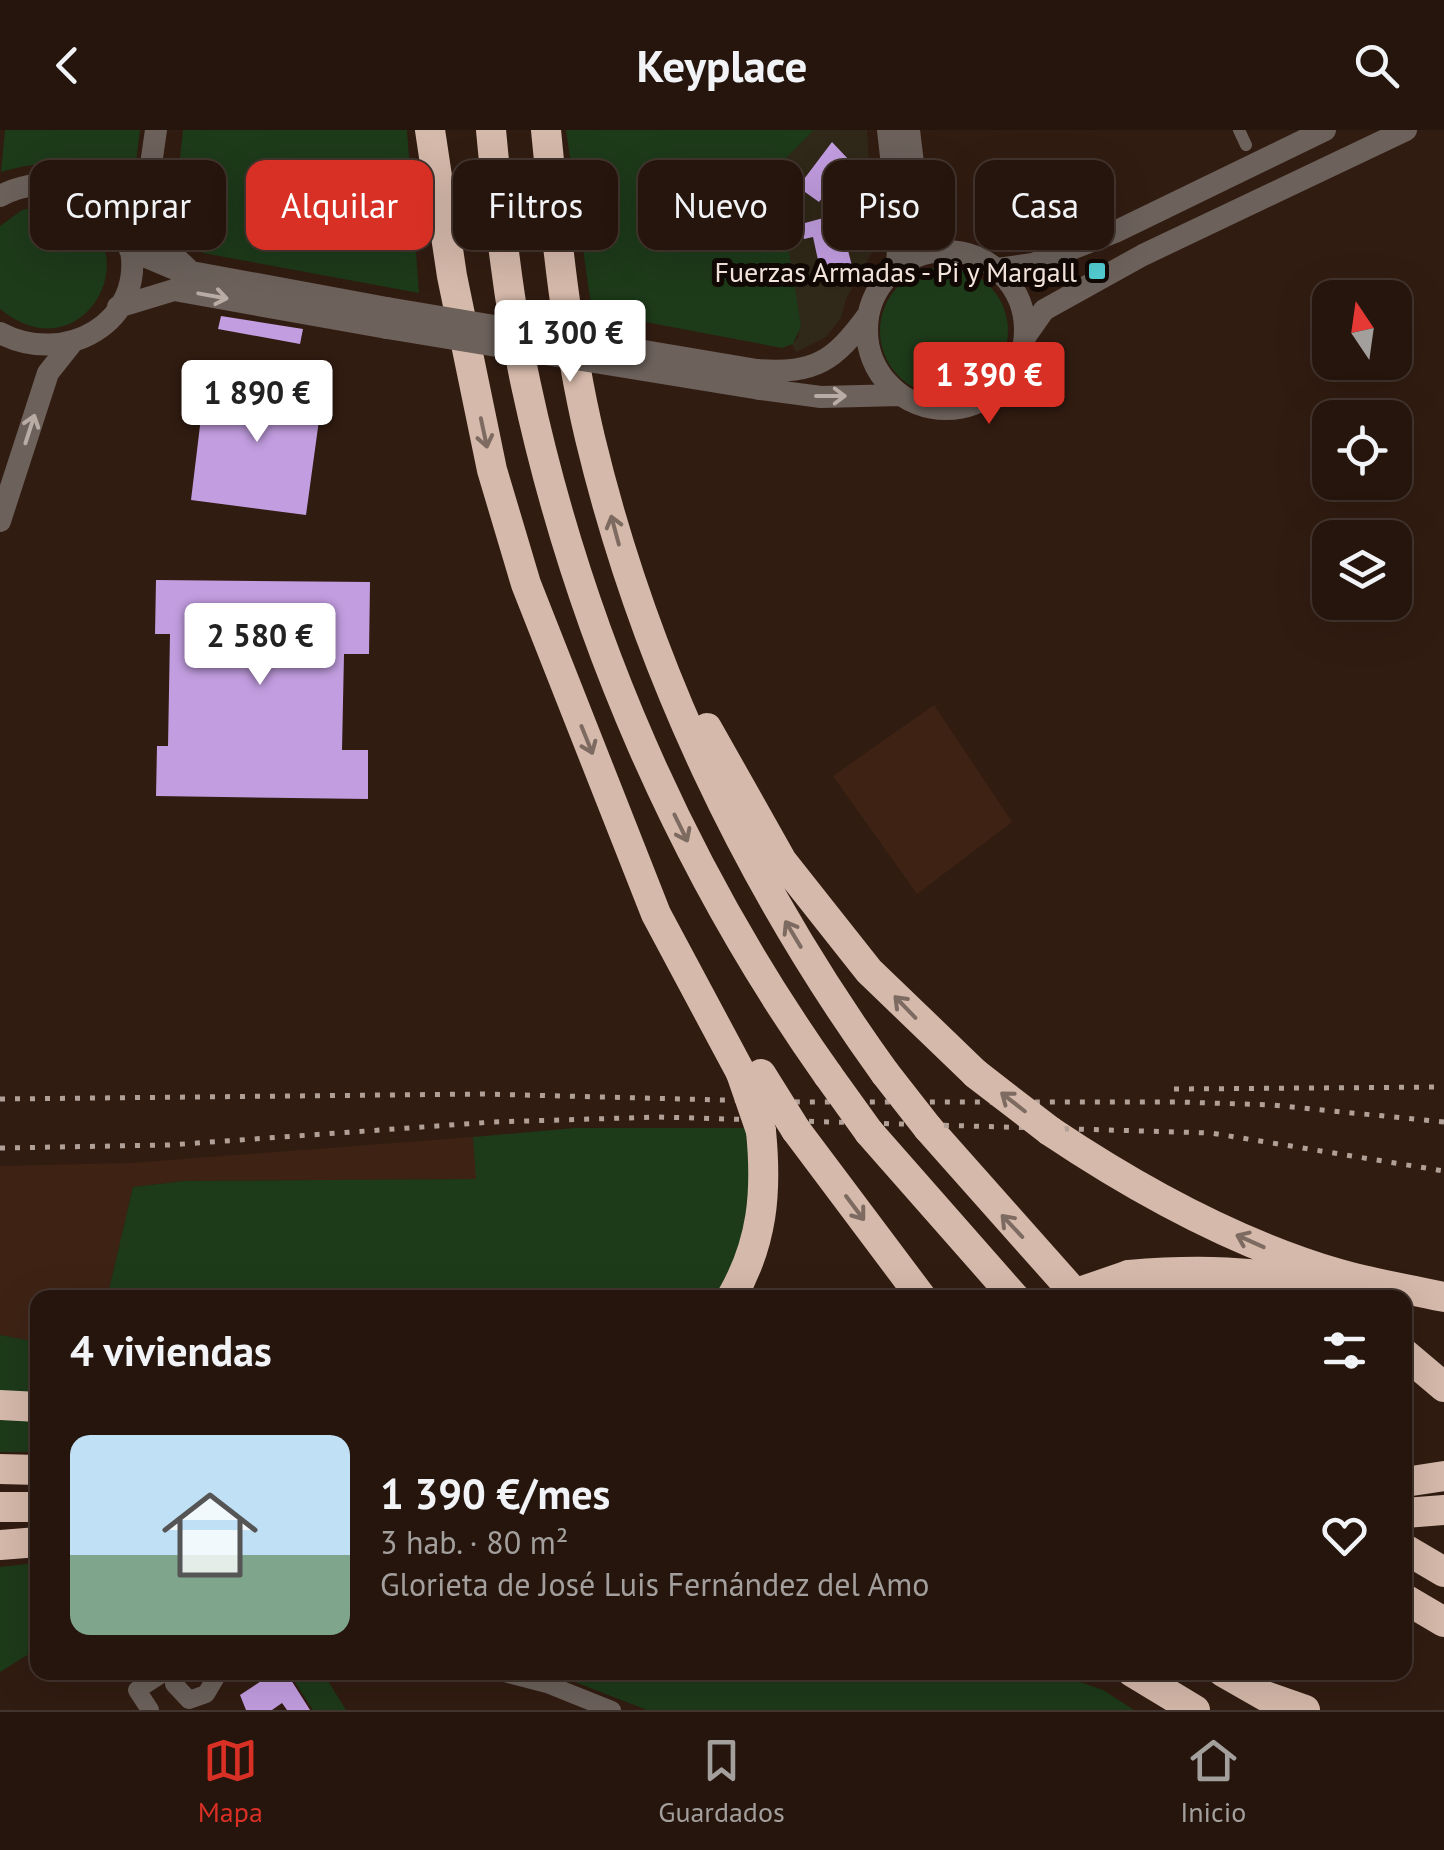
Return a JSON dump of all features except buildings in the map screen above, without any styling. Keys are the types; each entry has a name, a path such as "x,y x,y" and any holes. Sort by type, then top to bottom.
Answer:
{"highway":[{"path":"430,130 452,276 492,470 526,584 612,802 751,1074 916,1290"},
{"path":"474,130 512,381 539,494 573,602 604,681 722,912 828,1075 869,1132 1008,1290"},
{"path":"491,130 506,268 546,472 608,659 658,782"},
{"path":"546,130 560,272 580,394 624,559 724,808 771,898 831,998 885,1074 1072,1290"},
{"path":"647,622 782,861 870,971 976,1074 1050,1131 1178,1207 1258,1246 1340,1274 1444,1296"},
{"path":"735,1290 753,1252 763,1216 766,1184 751,1074"},
{"path":"1135,1289 1197,1269 1264,1273 1346,1290"},
{"path":"1135,1289 1201,1290"},
{"path":"1412,1302 1444,1307"},
{"path":"1412,1360 1444,1387"},
{"path":"0,1405 30,1407"},
{"path":"0,1470 30,1470"},
{"path":"1412,1481 1444,1476"},
{"path":"0,1507 30,1507"},
{"path":"1412,1512 1444,1510"},
{"path":"0,1544 30,1542"},
{"path":"1412,1553 1444,1572"},
{"path":"1412,1603 1444,1622"},
{"path":"1145,1680 1196,1710"},
{"path":"1237,1680 1266,1696 1305,1710"}],"street":[{"path":"152,160 156,130"},
{"path":"888,130 899,228 898,267"},
{"path":"909,130 912,160"},
{"path":"1239,130 1246,146"},
{"path":"998,269 1033,264 1115,232 1325,130"},
{"path":"118,307 174,290 387,318 759,380 821,398 901,395 941,409 981,402 1011,375 1025,337 1044,310 1143,255 1406,130"},
{"path":"0,196 30,184"},
{"path":"0,521 48,373 71,344 98,330 118,307 130,275 130,250"},
{"path":"140,250 192,272 387,318"},
{"path":"168,250 192,272"},
{"path":"759,380 816,366 842,350 868,315 878,289 898,267 920,255 946,250 982,259 998,269 1014,288 1025,337"},
{"path":"868,315 873,360 901,395"},
{"path":"0,333 34,346 71,344"},
{"path":"150,1710 138,1690 153,1680"},
{"path":"174,1680 174,1684 204,1701"},
{"path":"532,1680 612,1710"},
{"path":"172,1710 204,1701"}],"shaded area":[{"path":"814,130 867,130 869,160 823,160 823,250 873,250 846,299 841,318 826,337 796,352 792,344 799,337 787,250 803,250 803,160 786,158"},
{"path":"934,705 1012,822 917,894 833,776"},
{"path":"473,1137 477,1179 184,1181 133,1187 109,1290 30,1290 30,1341 0,1335 0,1166 131,1163"}],"green space":[{"path":"5,130 140,130 136,160 30,160 30,166 1,172"},
{"path":"183,130 407,130 409,160 246,160 246,250 416,250 419,293 203,253 200,250 226,250 226,160 180,160"},
{"path":"566,130 814,130 785,160 638,160 638,250 789,250 801,326 793,344 782,348 592,312 583,250 618,250 618,160 570,160"},
{"path":"30,208 30,250 103,250 107,264 101,291 86,313 63,326 33,327 0,309 0,226"},
{"path":"944,267 969,272 990,285 1003,306 1008,331 1003,356 990,377 969,390 944,395 919,390 898,377 885,356 880,331 885,306 898,285 919,272"},
{"path":"574,1128 748,1128 753,1152 745,1240 721,1290 109,1290 133,1187 184,1181 476,1179 473,1137"},
{"path":"0,1335 30,1341 30,1396 0,1395"},
{"path":"0,1419 30,1420 30,1452 0,1452"},
{"path":"30,1564 30,1653 0,1672 0,1567"},
{"path":"294,1680 327,1680 346,1710 313,1710"},
{"path":"570,1680 1074,1680 1103,1690 1134,1710 647,1710"}],"railway":[{"path":"1174,1089 1444,1087"},
{"path":"0,1099 483,1094 802,1102 1180,1102 1272,1105 1444,1122"},
{"path":"0,1148 169,1145 493,1122 659,1117 1211,1133 1444,1171"}],"place":[{"name":"Fuerzas Armadas - Pi y Margall","path":"1097,271"}]}
